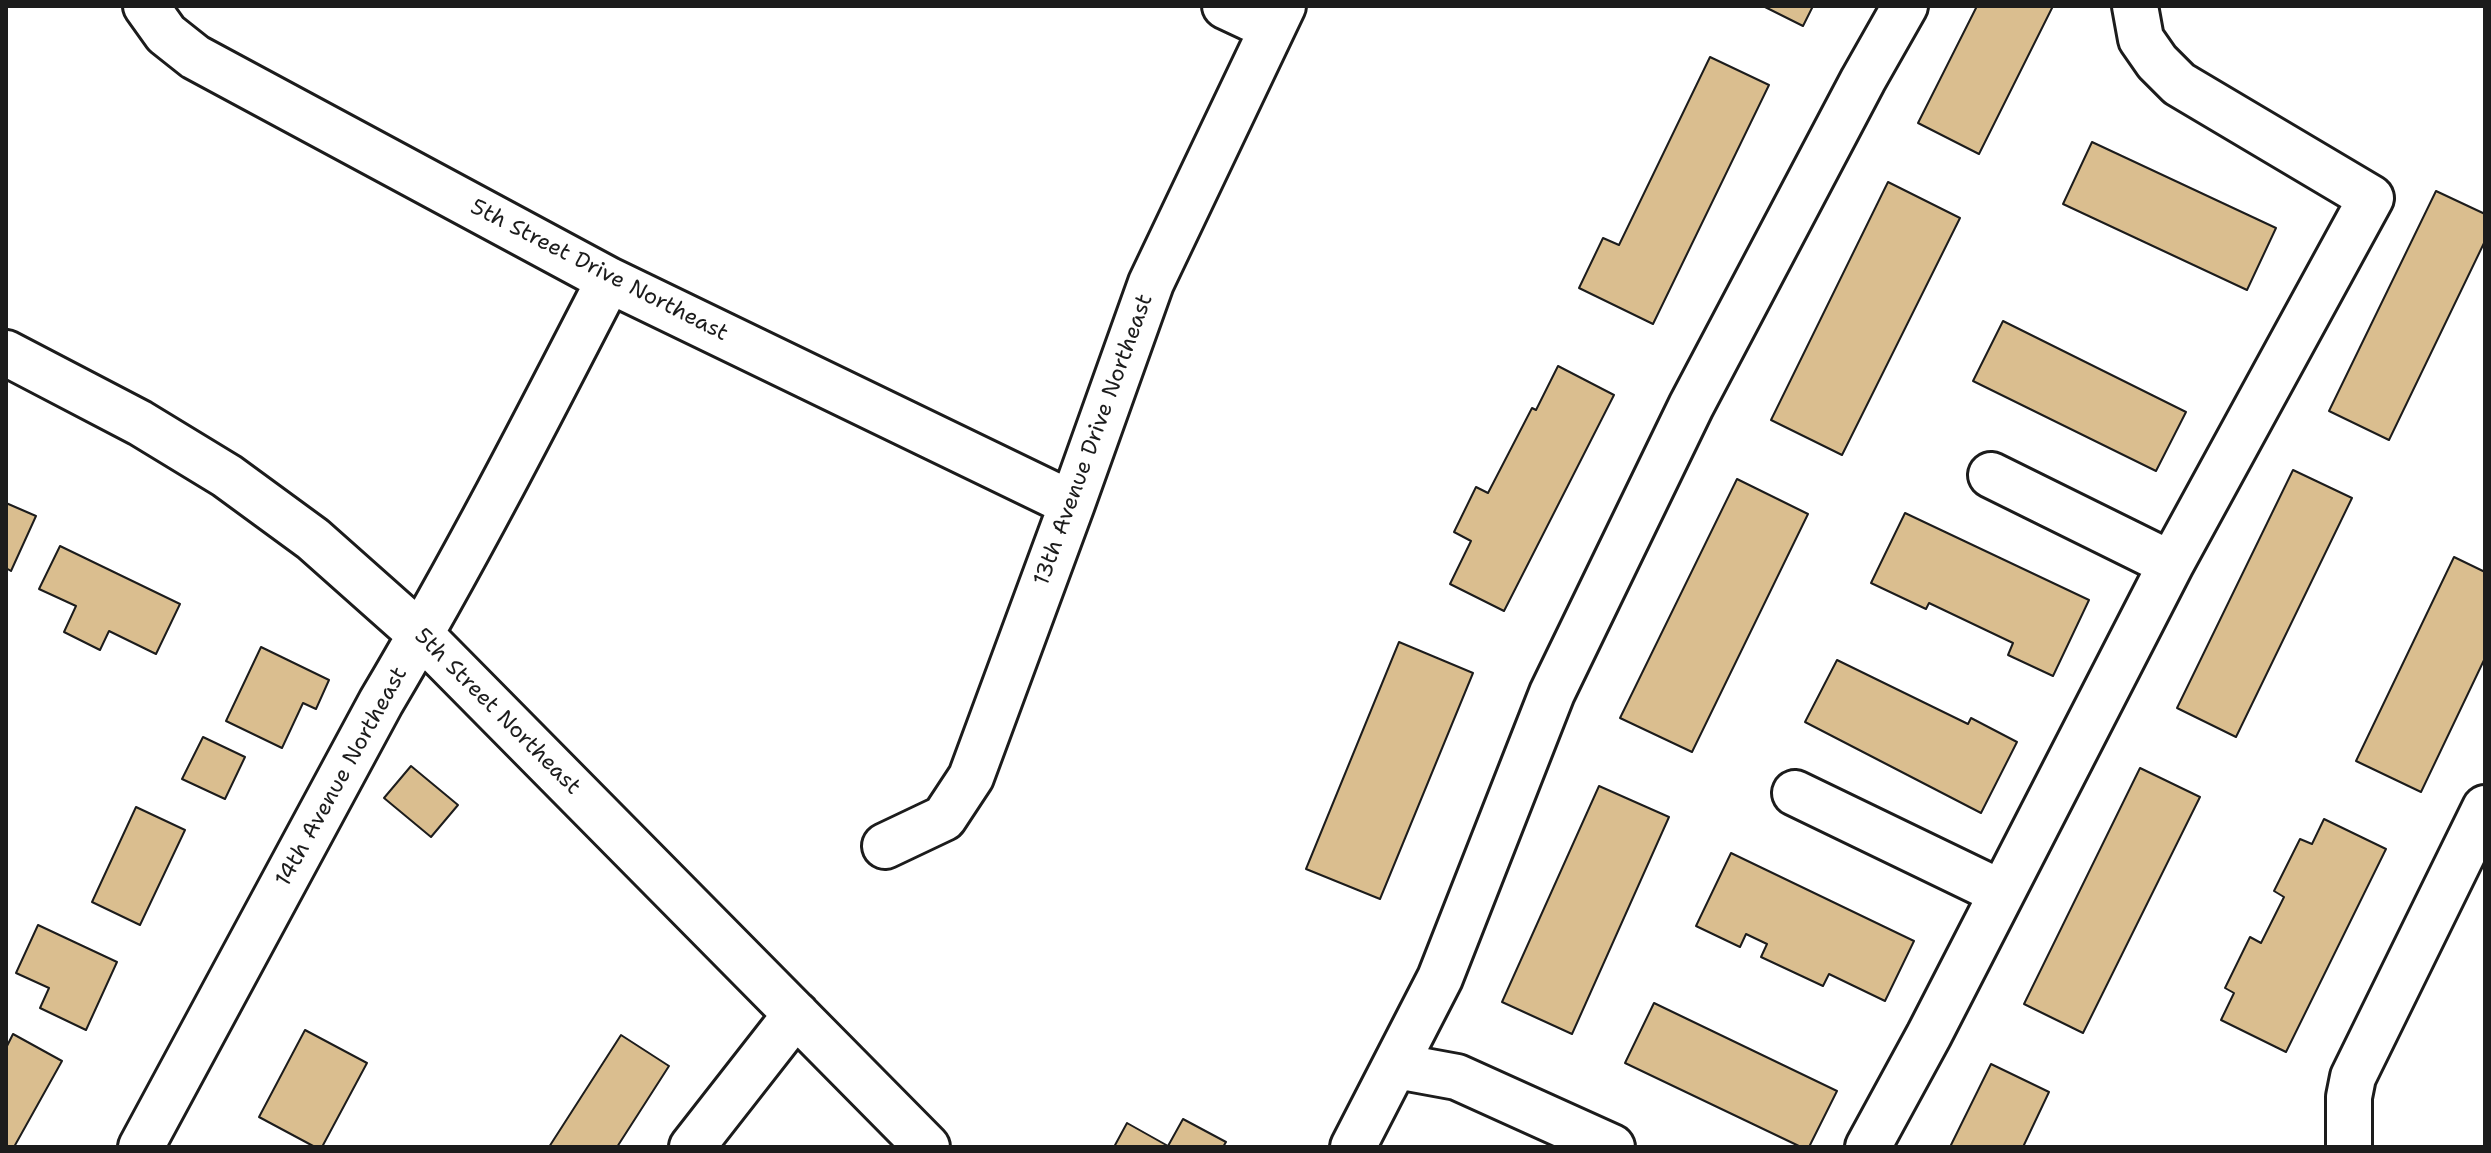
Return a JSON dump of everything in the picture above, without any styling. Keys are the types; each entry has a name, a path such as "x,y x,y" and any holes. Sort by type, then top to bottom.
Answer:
{"street":[{"name":"5th Street Drive Northeast","path":"146,6 166,34 195,57 609,280 1072,504"},
{"path":"1225,6 1278,17"},
{"path":"1353,1147 1440,978 1559,679 1691,406 1905,6"},
{"path":"1868,1147 2171,564 2371,198 2179,84 2157,62 2141,39 2135,6"},
{"name":"13th Avenue Drive Northeast","path":"885,846 944,818 971,777 1151,283 1278,17"},
{"name":"14th Avenue Northeast","path":"141,1147 509,474 609,280"},
{"name":"5th Street Northeast","path":"6,353 140,423 227,476 313,539 421,635 927,1147"},
{"path":"1991,475 2171,564"},
{"path":"1795,793 2002,893"},
{"path":"2349,1147 2349,1097 2353,1077 2485,808"},
{"path":"692,1147 796,1014"},
{"path":"1397,1066 1457,1077 1612,1147"}],"building":[{"path":"1763,6 1813,6 1803,26"},
{"path":"1977,6 2053,6 1979,154 1918,123"},
{"path":"1710,57 1769,85 1653,324 1579,288 1603,238 1619,245"},
{"path":"2092,142 2276,228 2247,290 2063,204"},
{"path":"1888,182 1960,218 1842,455 1771,420"},
{"path":"2436,191 2485,214 2485,241 2389,440 2329,411"},
{"path":"2003,321 2186,412 2156,471 1973,381"},
{"path":"1558,366 1614,395 1504,611 1450,584 1471,541 1454,532 1476,487 1488,493 1532,408 1536,410"},
{"path":"2293,470 2352,498 2236,737 2177,708"},
{"path":"1737,479 1808,514 1692,752 1620,718"},
{"path":"6,503 36,516 11,571 6,568"},
{"path":"1905,513 2089,600 2053,676 2008,655 2013,643 1929,603 1926,609 1871,583"},
{"path":"60,546 180,604 156,654 109,631 100,650 64,632 76,606 39,589"},
{"path":"2454,557 2485,572 2485,658 2421,792 2356,761"},
{"path":"1399,642 1473,673 1380,899 1306,869"},
{"path":"261,647 329,680 316,709 303,703 282,748 226,721"},
{"path":"1837,660 1968,724 1971,718 2017,742 1981,813 1805,722"},
{"path":"203,737 245,757 225,799 182,779"},
{"path":"411,766 458,805 431,837 384,798"},
{"path":"2140,768 2200,797 2083,1033 2024,1004"},
{"path":"1599,786 1669,817 1572,1034 1502,1002"},
{"path":"136,807 185,830 140,925 92,902"},
{"path":"2324,819 2386,849 2286,1052 2221,1020 2234,993 2225,988 2250,937 2261,943 2284,897 2274,891 2300,839 2312,844"},
{"path":"1731,853 1914,941 1885,1001 1829,974 1823,986 1761,957 1767,944 1746,934 1740,947 1696,926"},
{"path":"38,925 117,962 86,1030 40,1008 49,988 16,973"},
{"path":"1654,1003 1837,1091 1809,1147 1801,1147 1625,1063"},
{"path":"305,1030 367,1063 322,1147 315,1147 259,1117"},
{"path":"13,1034 62,1061 14,1147 6,1147 6,1048"},
{"path":"621,1035 669,1066 617,1147 549,1147"},
{"path":"1991,1064 2049,1092 2023,1147 1950,1147"},
{"path":"1183,1119 1226,1142 1223,1147 1114,1147 1127,1123 1168,1146"}]}
